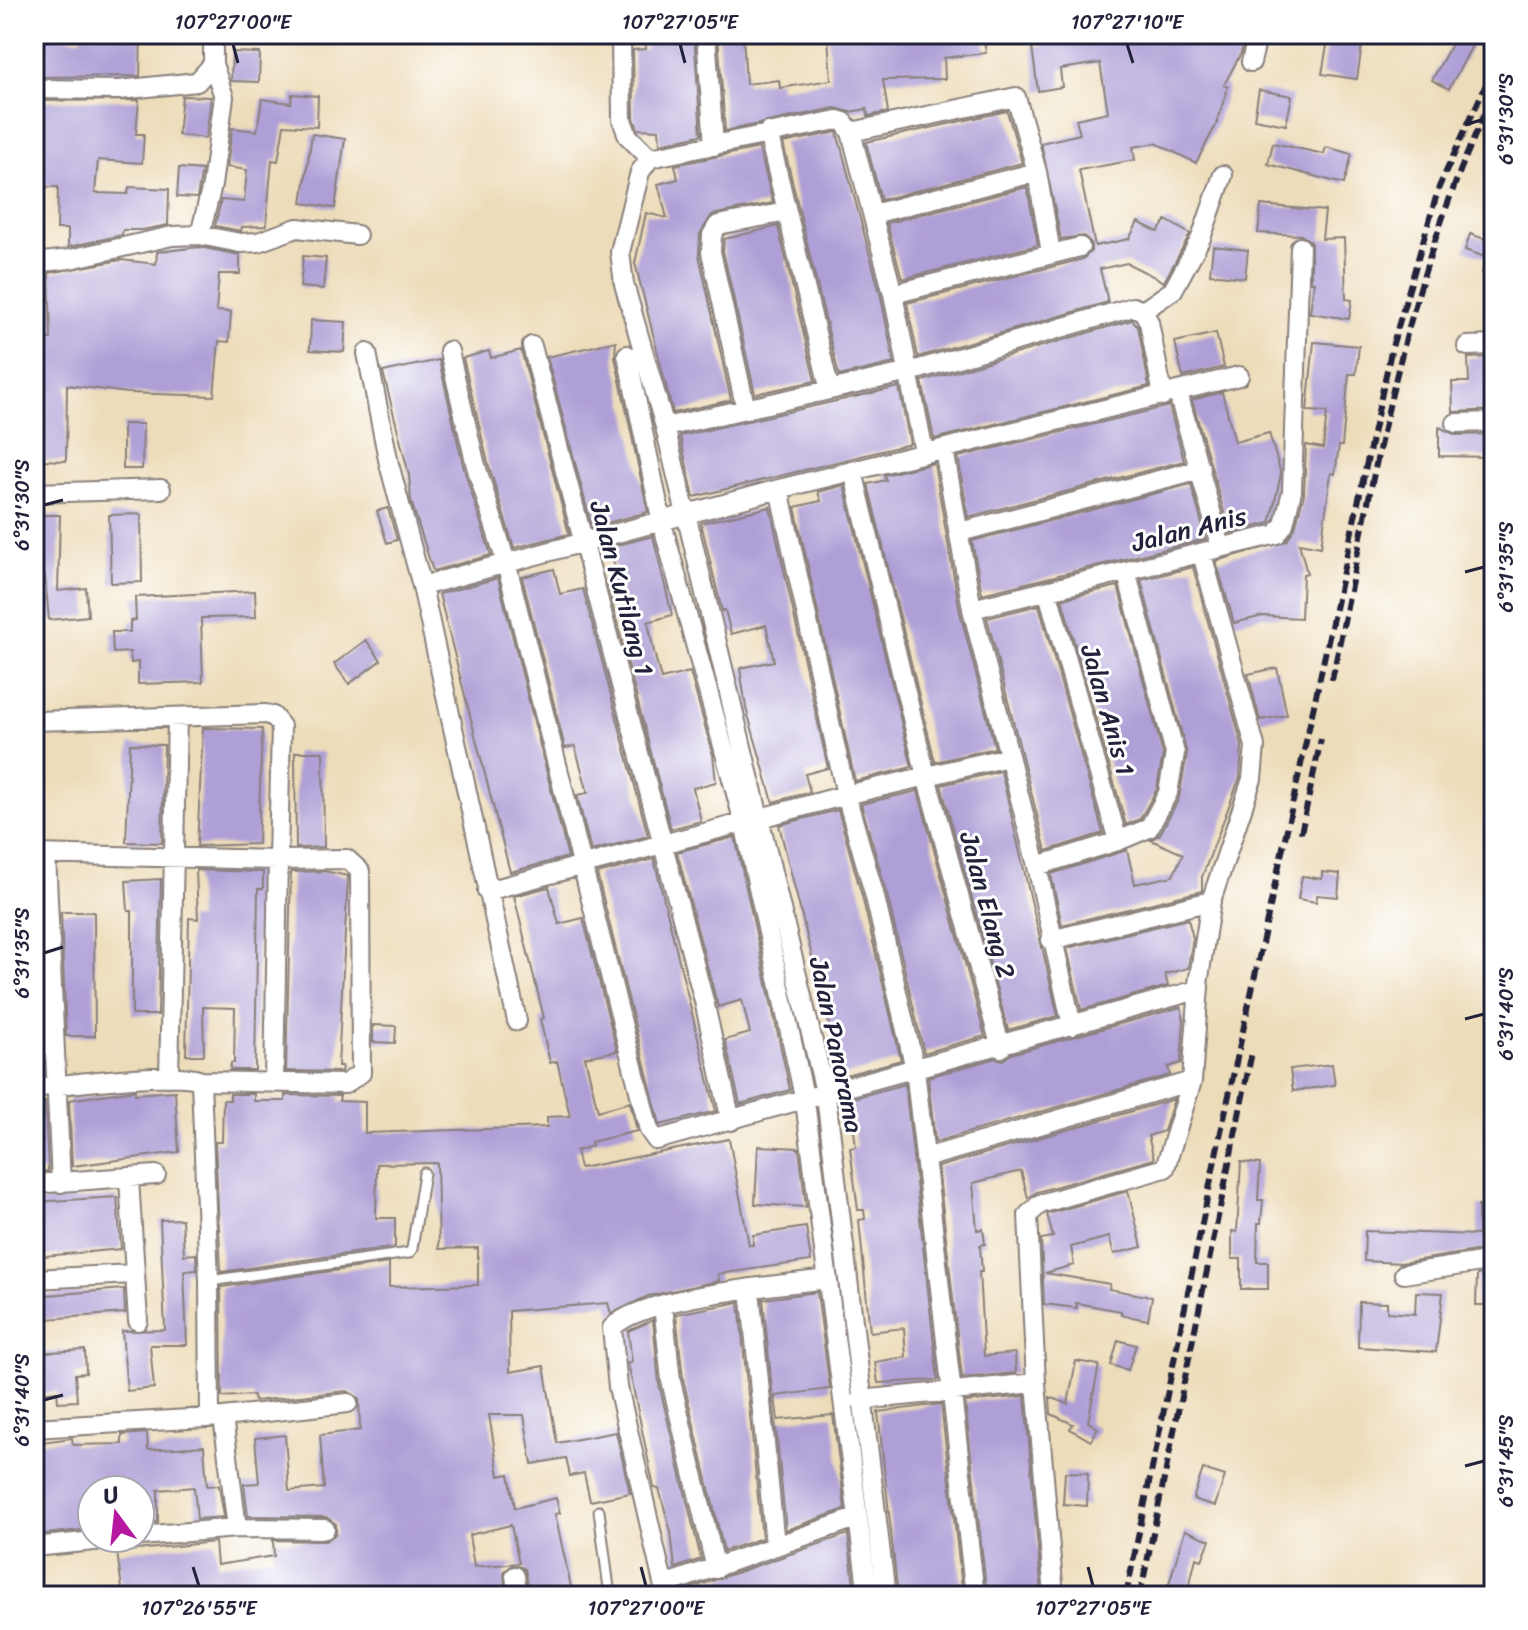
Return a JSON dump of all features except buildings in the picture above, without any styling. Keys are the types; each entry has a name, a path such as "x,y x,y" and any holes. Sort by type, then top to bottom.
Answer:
{"street":[{"path":"200,235 212,185 224,97 213,64 213,34"},
{"path":"621,34 622,120 628,136 650,158 768,132 837,120 844,122 851,132 893,294 924,452"},
{"path":"706,34 714,146"},
{"path":"1251,62 1258,34"},
{"path":"34,89 119,90 197,82 213,64"},
{"path":"851,132 1016,97 1037,172 1051,253"},
{"path":"768,132 829,387"},
{"name":"Jalan Panorama","path":"650,158 640,172 620,252 624,284 686,514 751,821 826,1096 860,1400 886,1596"},
{"path":"873,214 1037,172"},
{"path":"1143,311 1173,290 1201,238 1223,175"},
{"path":"746,410 711,252 712,235 718,225 787,212"},
{"path":"34,263 70,259 172,236 200,235 240,243 258,242 297,228 357,235"},
{"path":"893,294 1080,247"},
{"name":"Jalan Anis","path":"972,609 1048,593 1277,534 1290,506 1300,247"},
{"path":"665,427 746,410 829,387 909,372 1133,307 1143,311 1149,322 1171,394 1201,469 1221,547"},
{"path":"1467,346 1494,345"},
{"name":"Jalan Kutilang 1","path":"532,346 663,843 731,1121"},
{"path":"449,351 476,466 506,562 653,1138 661,1140 1001,1048 1193,993 1199,986"},
{"path":"367,353 389,464 422,586 517,1021"},
{"path":"627,355 662,523 751,821 805,1101 868,1596"},
{"path":"422,586 779,489 1239,376"},
{"path":"1456,423 1494,422"},
{"path":"944,449 972,609 1037,866 1072,1026"},
{"path":"960,532 1201,469"},
{"name":"Jalan Elang 2","path":"853,471 926,776 1001,1048"},
{"path":"34,493 161,489"},
{"path":"779,489 846,795 874,893 915,1069 975,1596"},
{"path":"1054,1596 1036,1383 1028,1215 1040,1204 1165,1168 1192,1081 1199,986 1211,901 1252,779 1255,746 1202,554"},
{"path":"1037,866 1118,841 1151,826 1168,793 1175,753 1126,571"},
{"name":"Jalan Anis 1","path":"1048,593 1118,841"},
{"path":"34,721 265,714 278,719 281,726 274,1082"},
{"path":"169,1077 177,717"},
{"path":"487,891 846,795 1008,757"},
{"path":"34,1088 55,1086 169,1077 194,1077 201,1081 345,1084 361,1073 360,871 347,859 173,860 40,855 55,1086 61,1183"},
{"path":"1051,940 1211,901"},
{"path":"201,1081 217,1418 237,1528"},
{"path":"925,1158 1192,1081"},
{"path":"34,1184 156,1175"},
{"path":"129,1179 138,1321"},
{"path":"1404,1274 1460,1268 1494,1260"},
{"path":"34,1279 133,1274"},
{"path":"827,1279 750,1289 630,1314 612,1328 612,1340 618,1387 665,1590 775,1545 856,1518"},
{"path":"750,1289 775,1545"},
{"path":"663,1305 673,1393 716,1569"},
{"path":"860,1400 953,1388 1036,1383"},
{"path":"34,1428 217,1418 348,1403"},
{"path":"156,1535 237,1528 325,1529"},
{"path":"34,1547 76,1543"},
{"path":"515,1576 518,1596"}],"lane":[{"path":"209,1281 409,1253 424,1173"},
{"path":"599,1511 610,1596"}],"railway":[{"path":"1126,1596 1217,1150 1392,347 1439,187 1494,67"},
{"path":"1332,680 1378,456 1414,307 1463,163 1494,94"},
{"path":"1301,833 1321,739"},
{"path":"1140,1596 1252,1052"}]}
